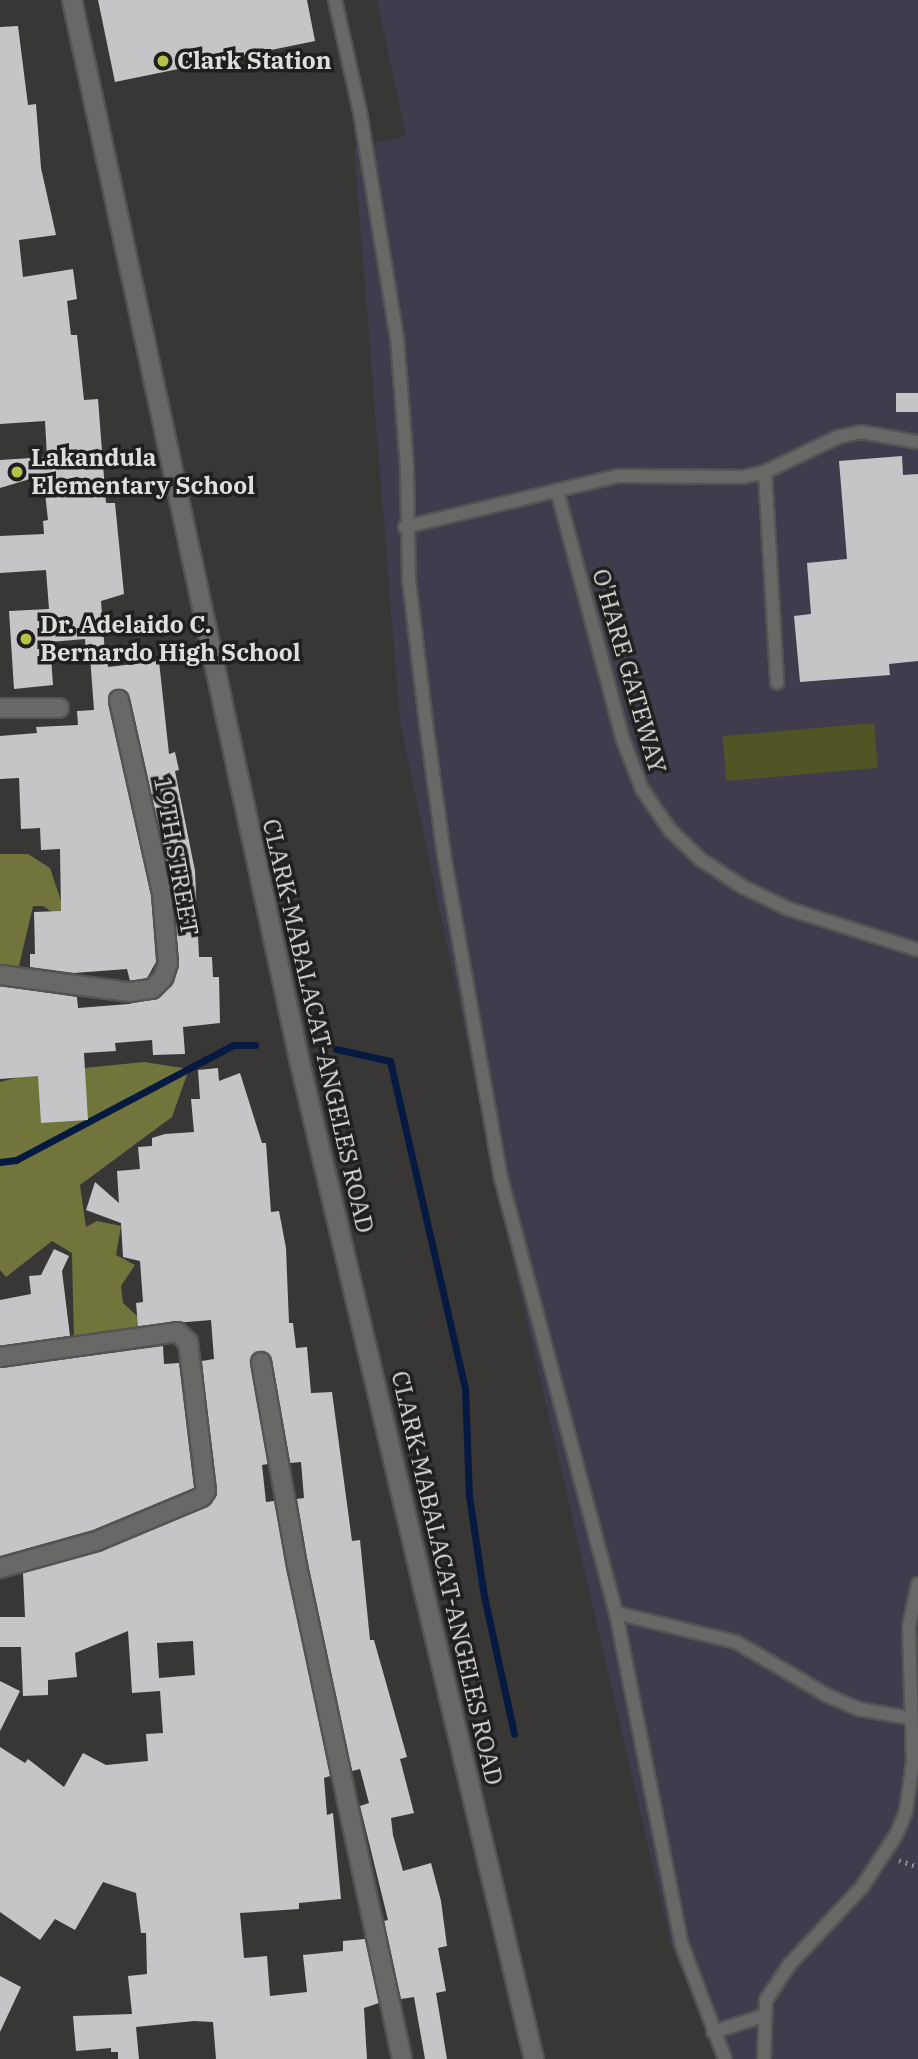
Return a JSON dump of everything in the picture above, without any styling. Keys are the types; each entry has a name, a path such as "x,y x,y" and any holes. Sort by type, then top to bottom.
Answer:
{"main road":[{"name":"CLARK-MABALACAT-ANGELES ROAD","path":"72,0 293,1033 534,2059"},
{"name":"19TH STREET","path":"0,975 130,992 152,989 163,978 168,963 162,894 120,700"},
{"path":"0,708 59,708"},
{"path":"0,1357 177,1332 188,1342 206,1491 202,1497 97,1541 0,1568"},
{"path":"261,1362 297,1566 402,2059"}],"lane":[{"path":"335,0 360,112 397,337 408,468 405,527 444,855 501,1178 617,1614 682,1945 725,2059"},
{"path":"405,527 617,476 710,478 765,472 838,436 861,432 918,442"},
{"path":"765,472 776,683"},
{"name":"O'HARE GATEWAY","path":"557,490 623,740 642,789 670,830 700,859 743,887 789,909 918,950"},
{"path":"764,2059 763,2016 766,2000 790,1964 862,1887 896,1835 911,1788 913,1628 918,1584"},
{"path":"617,1614 736,1642 828,1696 858,1709 910,1718"},
{"path":"713,2032 763,2016"}],"shaded area":[{"path":"377,0 918,0 918,2059 719,2059 671,1945 515,1269 400,721 354,148 406,136"}],"green space":[{"path":"874,723 878,768 727,781 723,736"},
{"path":"0,854 28,854 50,868 63,907 63,919 43,906 33,906 19,966 0,966"},
{"path":"144,1062 189,1069 172,1117 80,1185 86,1227 97,1221 121,1226 116,1255 135,1265 121,1286 123,1303 149,1327 117,1340 106,1332 97,1343 74,1343 72,1253 52,1241 6,1277 0,1270 0,1082 35,1073"}],"building":[{"name":"Clark Station","path":"98,0 307,0 315,41 115,82"},
{"path":"18,26 28,105 36,104 41,168 56,235 19,240 23,277 73,269 77,299 67,301 71,335 77,335 84,400 98,399 106,503 115,503 124,594 101,601 105,653 86,654 85,639 50,642 53,685 14,689 9,611 49,609 46,570 0,573 0,536 44,534 43,521 48,520 43,475 0,488 0,460 47,457 45,421 0,424 0,27"},
{"path":"896,393 918,393 918,412 896,412"},
{"path":"902,456 903,475 918,474 918,661 889,664 890,675 800,682 794,616 811,614 807,563 847,559 839,461"},
{"path":"107,655 108,667 159,661 169,754 175,752 179,770 175,771 195,871 199,957 212,957 213,977 219,977 220,1023 183,1027 185,1054 153,1055 152,1040 115,1043 116,1051 84,1053 88,1120 41,1123 38,1076 0,1079 0,986 77,997 78,1008 129,1004 160,997 174,982 179,966 173,891 130,698 117,689 108,702 151,895 156,962 147,978 130,981 127,969 74,973 30,967 30,954 35,954 34,912 61,911 60,849 41,850 40,828 21,829 19,778 0,779 0,736 37,733 36,727 78,725 77,711 94,710 90,656"},
{"path":"218,1068 219,1081 240,1073 262,1143 266,1143 271,1212 279,1211 286,1248 289,1323 293,1323 296,1348 307,1347 311,1393 332,1392 352,1541 360,1540 370,1640 374,1640 407,1757 400,1759 414,1813 391,1818 393,1835 403,1871 431,1863 441,1901 447,1946 438,1948 446,1991 436,1993 447,2059 425,2059 414,1997 401,1999 384,1921 388,1920 360,1806 369,1803 360,1769 352,1771 308,1564 297,1499 304,1498 301,1462 290,1463 272,1360 264,1351 254,1353 250,1363 268,1464 262,1465 266,1502 274,1501 330,1776 324,1778 327,1815 333,1813 341,1899 299,1903 299,1909 240,1913 244,1958 267,1956 270,1996 307,1992 303,1955 343,1951 343,1941 365,1939 379,2003 364,2008 367,2059 216,2059 213,2022 194,2021 136,2027 139,2059 118,2059 118,2052 111,2052 111,2048 76,2051 73,2016 132,2014 128,1976 147,1974 146,1933 141,1933 136,1893 103,1882 75,1930 55,1919 40,1940 0,1912 0,1747 25,1763 28,1759 64,1787 83,1753 106,1765 148,1761 146,1734 163,1733 160,1691 132,1693 128,1631 75,1653 77,1677 48,1680 48,1695 23,1696 21,1647 0,1647 0,1617 25,1617 23,1573 101,1551 206,1507 216,1496 202,1361 214,1359 211,1320 138,1326 136,1303 143,1302 140,1261 123,1257 121,1223 86,1210 95,1182 119,1203 117,1171 140,1169 138,1147 152,1146 152,1138 165,1134 194,1132 191,1099 200,1099 198,1070","holes":["193,1641 195,1675 159,1678 157,1643"]},
{"path":"54,1249 69,1256 62,1271 70,1336 0,1346 0,1300 31,1294 29,1276 41,1275"},
{"path":"163,1346 164,1364 179,1363 194,1488 93,1530 0,1556 0,1368"},
{"path":"0,1681 20,1691 0,1731"},
{"path":"0,1976 21,1987 0,2032"}],"waterway":[{"path":"0,1162 16,1160 233,1045 255,1045"},
{"path":"336,1049 390,1061 465,1388 469,1496 484,1596 514,1734"}],"place":[{"name":"Clark Station","path":"163,61"},
{"name":"Lakandula Elementary School","path":"17,472"},
{"name":"Dr. Adelaido C. Bernardo High School","path":"26,639"}]}
